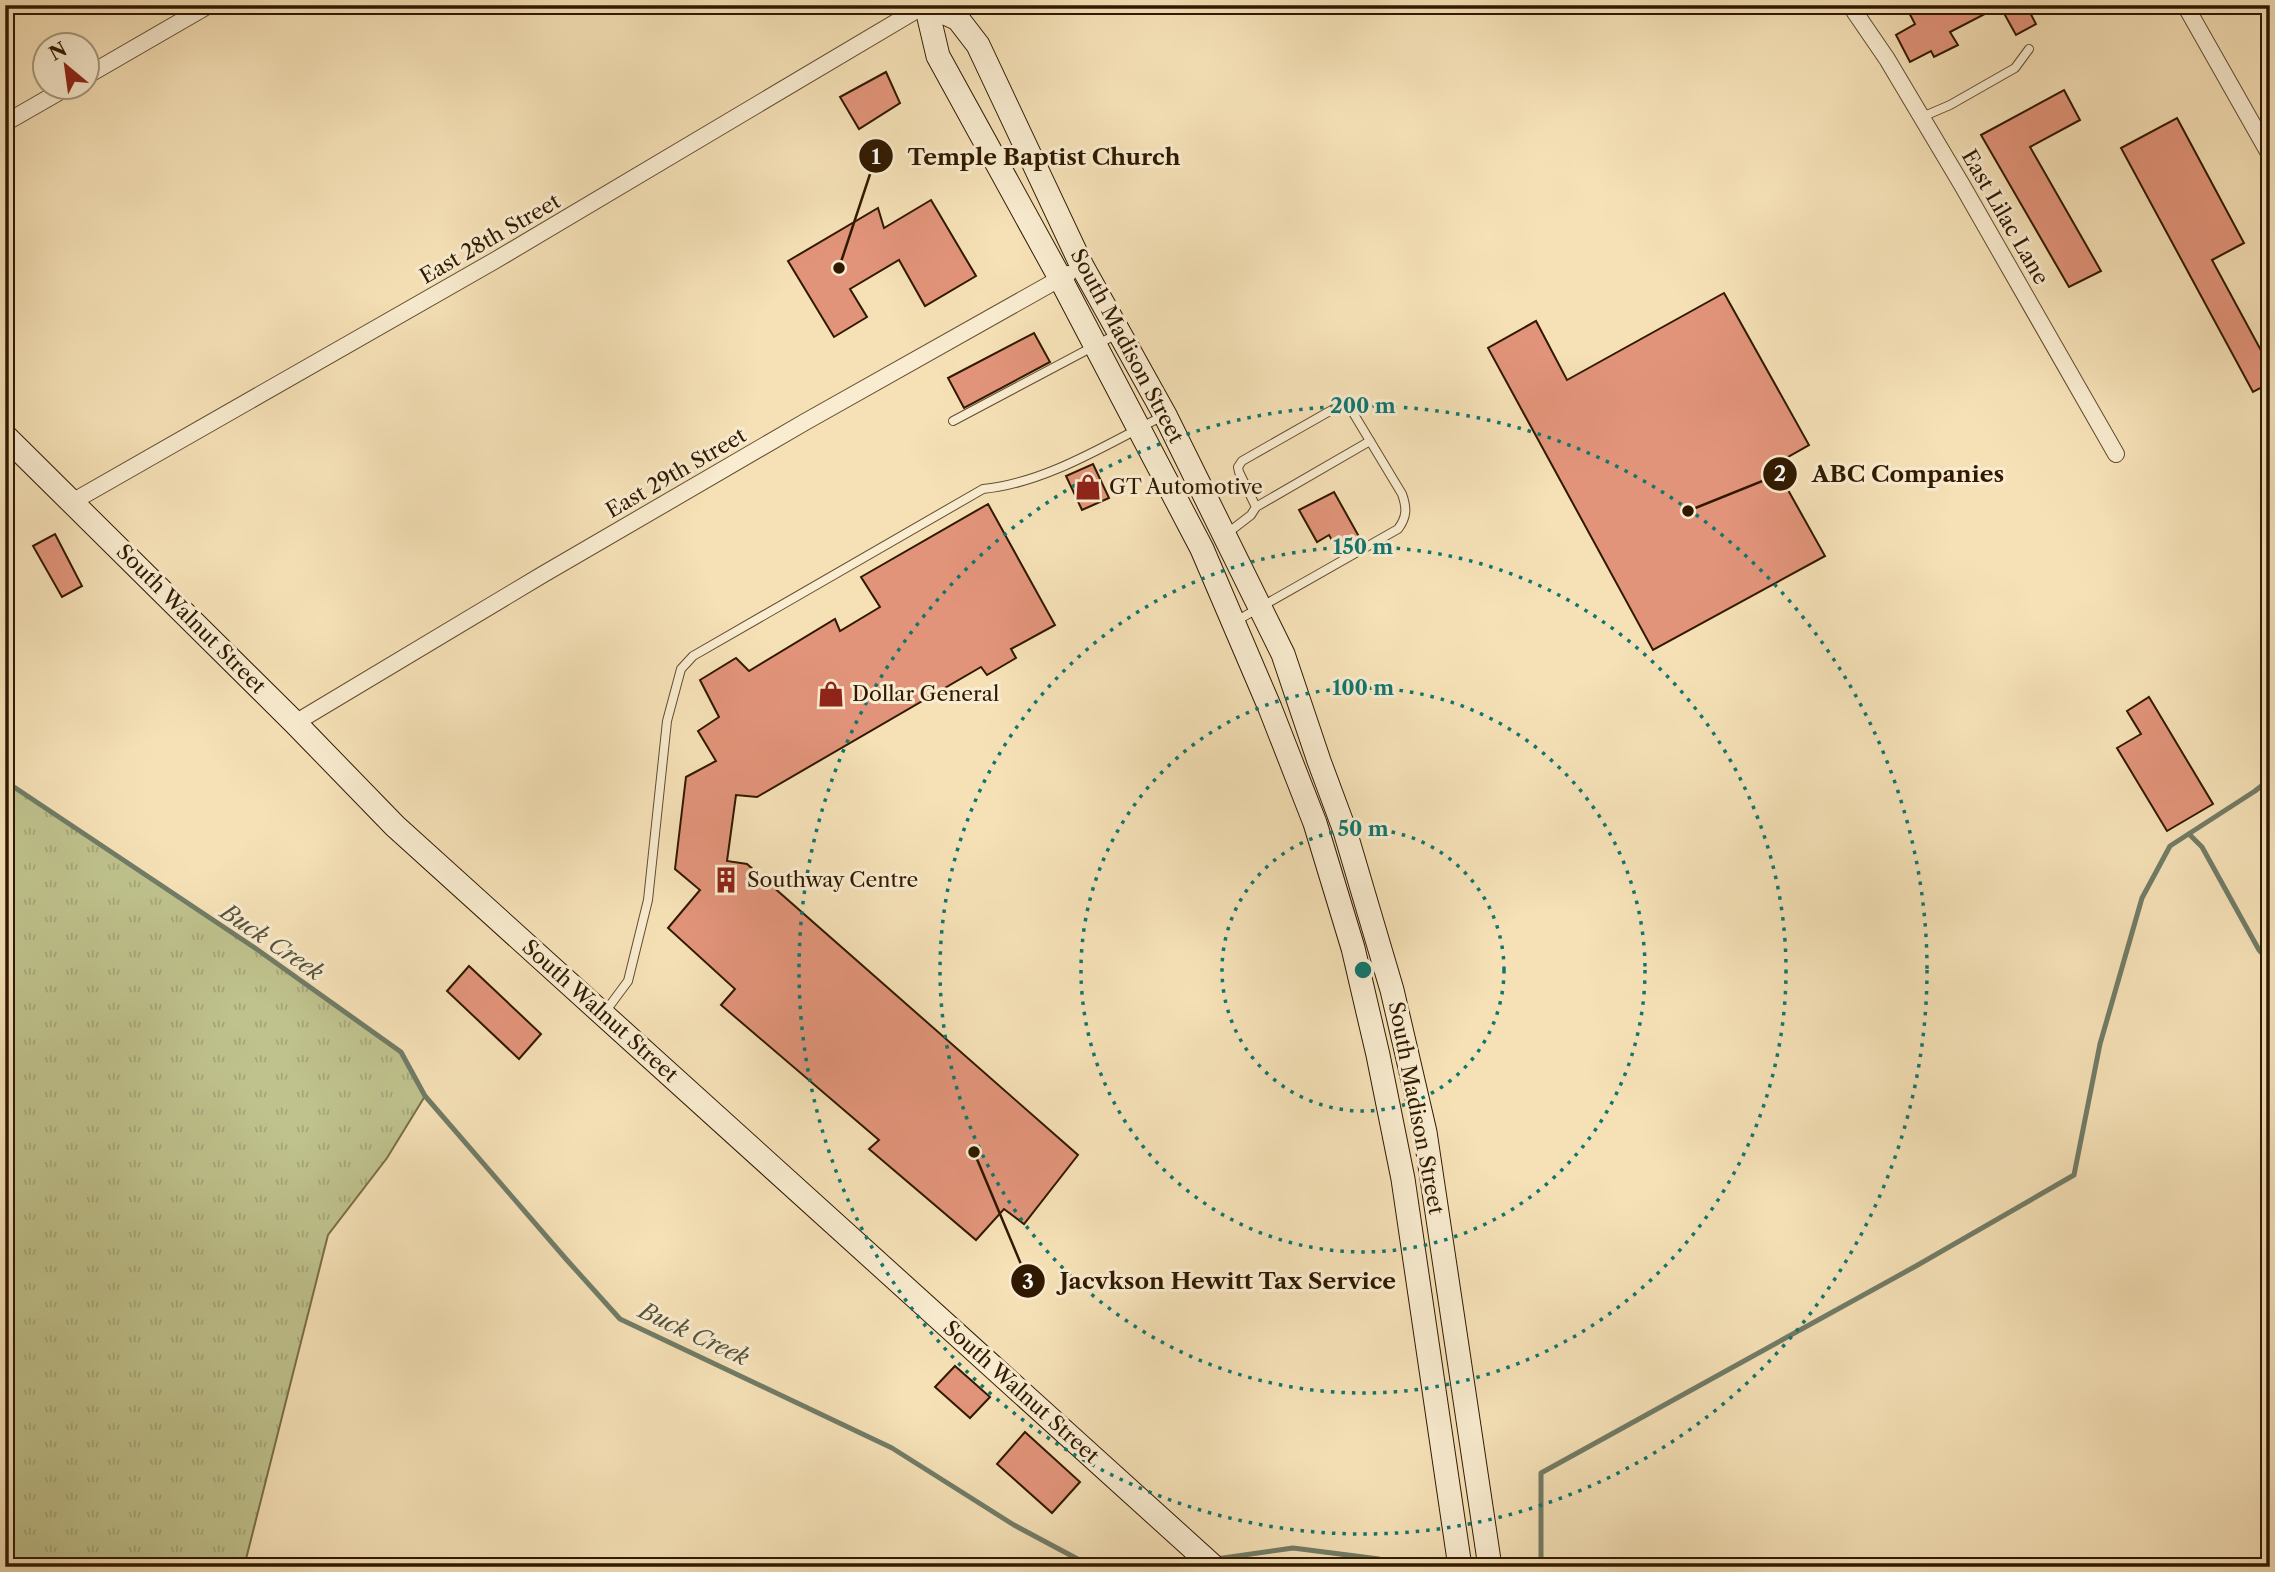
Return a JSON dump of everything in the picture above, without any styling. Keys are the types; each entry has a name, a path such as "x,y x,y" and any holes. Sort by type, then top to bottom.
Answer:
{"main road":[{"name":"South Madison Street","path":"926,5 958,19 978,45 1082,266 1165,415 1287,663 1345,831 1392,990 1425,1132 1490,1567"},
{"name":"South Madison Street","path":"926,5 938,56 1060,278 1202,549 1270,708 1315,823 1353,948 1403,1179 1460,1567"},
{"name":"South Walnut Street","path":"5,436 295,723 395,826 1214,1567"}],"street":[{"path":"102,67 209,5"},
{"name":"East 28th Street","path":"72,502 494,261 926,5"},
{"name":"East Lilac Lane","path":"1850,5 1922,117 2116,454"},
{"path":"2185,5 2270,155"},
{"path":"5,123 42,102"},
{"name":"East 29th Street","path":"295,723 793,429 1082,266"}],"lane":[{"path":"1922,117 1950,105 2015,68 2029,49"},
{"path":"953,421 1119,332"},
{"path":"1233,622 1398,529 1404,521 1406,508 1402,495 1370,441 1352,411 1346,407 1337,407 1242,461 1238,467 1239,472 1256,507"},
{"path":"603,1014 628,981 648,900 667,721 681,669 693,656 983,489 1008,486 1051,472 1165,415"},
{"path":"1224,535 1251,515 1256,507 1370,441"}],"green space":[{"path":"5,781 242,939 401,1052 425,1096 387,1158 328,1235 244,1567 5,1567"}],"building":[{"path":"1905,5 2026,5 2036,24 2016,35 2000,6 1950,32 1958,45 1934,57 1931,51 1910,62 1896,35 1915,24"},
{"path":"886,72 900,103 859,129 840,97"},
{"path":"2064,90 2080,120 2030,147 2101,271 2069,287 1981,135"},
{"path":"2177,118 2244,243 2212,260 2270,367 2270,383 2253,392 2121,148"},
{"path":"931,200 976,276 925,306 899,260 850,289 867,317 834,337 788,261 878,208 884,228"},
{"path":"1724,293 1809,445 1774,465 1825,556 1653,650 1488,348 1536,321 1567,380"},
{"path":"1034,333 1050,362 964,408 948,378"},
{"name":"GT Automotive","path":"1093,464 1109,498 1082,510 1066,476"},
{"path":"1334,492 1362,542 1340,554 1329,535 1317,542 1299,510"},
{"name":"Southway Centre","path":"988,504 1055,625 1011,649 1016,658 987,675 981,667 757,797 736,795 727,861 747,864 1078,1155 1024,1224 1004,1209 976,1240 869,1149 879,1140 721,1005 735,989 668,928 700,890 675,869 686,777 716,761 698,731 719,717 700,680 736,658 749,671 835,619 840,631 880,607 861,577"},
{"path":"55,534 82,586 62,597 33,546"},
{"path":"2149,697 2213,804 2167,831 2117,748 2141,734 2127,711"},
{"path":"469,966 541,1034 519,1059 447,991"},
{"path":"955,1366 990,1397 970,1418 935,1387"},
{"path":"1025,1432 1080,1482 1052,1513 997,1464"}],"waterway":[{"path":"1541,1567 1541,1473 1916,1266 2074,1175 2100,1044 2142,898 2170,846 2270,779"},
{"name":"Buck Creek","path":"5,781 255,948 401,1052 425,1096 620,1319 892,1448 1014,1525 1087,1564 1136,1565 1196,1561"},
{"path":"2189,834 2202,847 2259,950 2270,963"},
{"name":"Buck Creek","path":"1216,1559 1293,1548 1379,1559 1403,1567"}],"place":[{"name":"Temple Baptist Church","path":"839,268"},
{"name":"GT Automotive","path":"1088,487"},
{"name":"ABC Companies","path":"1688,511"},
{"name":"Dollar General","path":"831,694"},
{"name":"Southway Centre","path":"726,880"},
{"name":"Jacvkson Hewitt Tax Service","path":"974,1152"}]}
